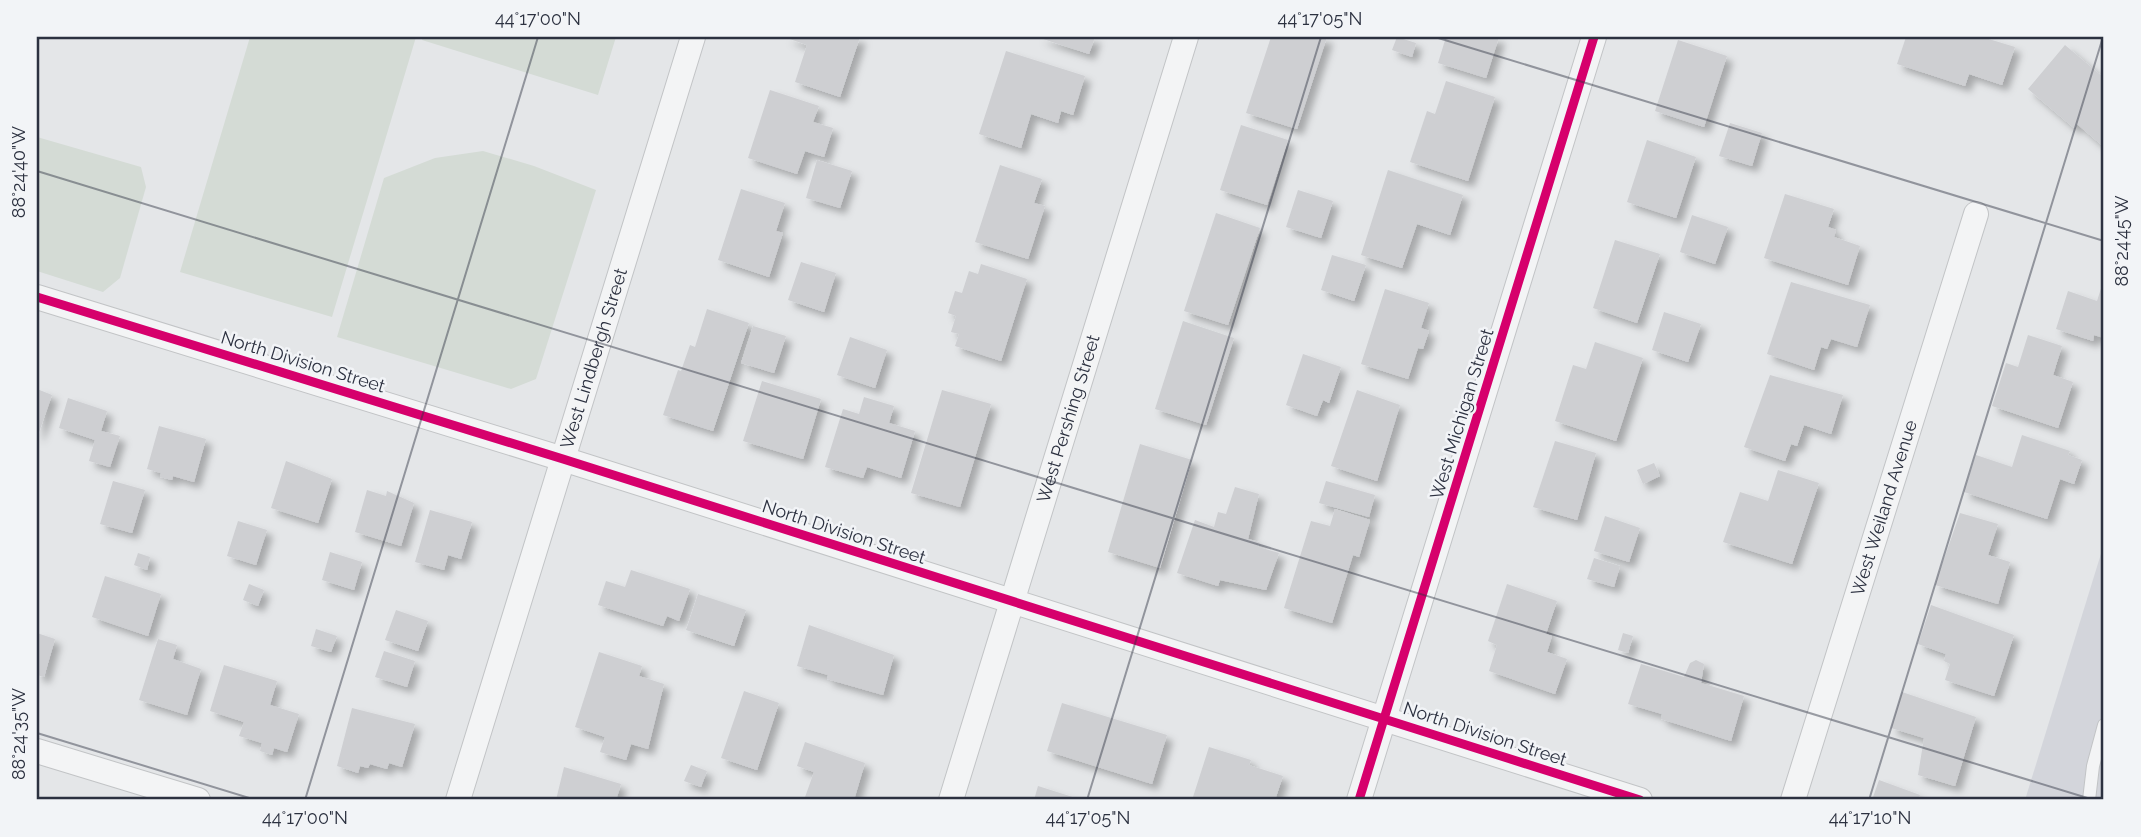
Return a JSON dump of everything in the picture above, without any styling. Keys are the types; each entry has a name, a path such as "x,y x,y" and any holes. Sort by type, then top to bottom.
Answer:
{"street":[{"name":"West Lindbergh Street","path":"458,800 693,37"},
{"name":"West Pershing Street","path":"951,800 1186,37"},
{"name":"West Michigan Street","path":"1360,800 1594,37"},
{"name":"West Weiland Avenue","path":"1793,800 1976,214"},
{"name":"North Division Street","path":"37,297 563,459 1640,800"},
{"path":"37,751 198,800"}],"lane":[{"path":"2089,800 2104,725"}],"shaded area":[{"path":"250,37 416,37 332,317 180,272"},
{"path":"423,37 616,37 598,95 422,40"},
{"path":"37,137 141,167 146,187 120,278 103,292 37,271"},
{"path":"483,151 534,166 596,190 536,379 511,389 337,337 384,178 435,158"},
{"path":"2104,544 2104,800 2025,800"}],"building":[{"path":"784,37 860,37 840,97 795,82 807,45"},
{"path":"1037,37 1095,37 1089,54"},
{"path":"1271,37 1327,37 1297,129 1246,113"},
{"path":"1397,37 1416,43 1412,57 1392,50"},
{"path":"1446,37 1499,37 1486,78 1438,63"},
{"path":"1906,37 1982,37 2015,47 2002,85 1969,74 1965,86 1897,64"},
{"path":"1678,40 1727,56 1704,127 1655,111"},
{"path":"2065,45 2104,78 2104,147 2077,124 2074,128 2028,89"},
{"path":"1006,51 1085,76 1073,115 1061,111 1058,123 1031,114 1021,148 979,134"},
{"path":"1446,81 1495,97 1468,181 1410,162 1427,111 1435,114"},
{"path":"770,90 819,106 813,122 833,128 824,157 805,151 797,174 748,158"},
{"path":"1730,123 1762,133 1752,166 1719,156"},
{"path":"1241,125 1288,140 1267,205 1220,190"},
{"path":"1647,140 1696,157 1676,218 1627,202"},
{"path":"817,160 852,171 840,208 806,198"},
{"path":"1000,165 1042,179 1034,203 1045,206 1028,259 975,242"},
{"path":"1388,170 1463,195 1450,235 1417,224 1402,268 1361,255"},
{"path":"741,189 785,203 776,231 783,233 769,277 718,260"},
{"path":"1298,190 1333,201 1321,238 1286,227"},
{"path":"1785,194 1834,209 1828,227 1836,230 1834,237 1860,246 1848,285 1764,258"},
{"path":"1216,213 1260,228 1228,325 1184,311"},
{"path":"1692,215 1728,227 1715,264 1680,252"},
{"path":"1615,240 1660,254 1637,323 1593,308"},
{"path":"1332,255 1366,265 1354,301 1321,290"},
{"path":"801,262 836,273 824,312 788,300"},
{"path":"981,264 1027,279 1001,361 955,346 959,334 951,332 956,316 948,313 955,291 962,293 969,271 978,274"},
{"path":"2104,279 2104,338 2094,335 2093,341 2056,329 2068,291 2097,301"},
{"path":"1791,282 1870,305 1857,347 1831,339 1827,349 1821,347 1814,370 1767,354"},
{"path":"1385,289 1429,303 1421,328 1429,331 1423,349 1418,348 1408,379 1361,364"},
{"path":"707,309 749,323 713,431 663,415 678,370 681,371 690,345 695,347"},
{"path":"1664,312 1701,324 1688,362 1652,350"},
{"path":"1183,321 1234,338 1206,425 1155,409"},
{"path":"753,326 786,336 774,373 741,363"},
{"path":"2028,335 2062,346 2053,375 2073,382 2058,428 1992,406 2006,363 2018,367"},
{"path":"850,337 887,350 875,388 837,375"},
{"path":"1595,342 1643,358 1616,441 1555,421 1573,365 1586,369"},
{"path":"1303,354 1341,367 1329,403 1323,400 1317,416 1286,405"},
{"path":"1770,375 1843,395 1831,434 1804,425 1797,446 1791,444 1785,461 1744,447"},
{"path":"762,381 821,399 803,459 743,441"},
{"path":"37,389 52,395 37,438"},
{"path":"942,390 991,404 960,507 911,493"},
{"path":"1357,390 1400,405 1377,481 1331,466"},
{"path":"864,397 894,406 889,423 915,431 901,478 867,467 863,478 825,467 843,409 859,414"},
{"path":"68,398 107,411 101,431 120,436 110,467 89,461 95,440 59,428"},
{"path":"159,426 206,439 194,482 173,476 172,480 160,477 161,473 147,469"},
{"path":"2022,435 2070,451 2068,455 2082,460 2074,484 2060,479 2047,519 1964,492 1976,455 2012,467"},
{"path":"1555,441 1596,453 1577,520 1533,507"},
{"path":"1140,444 1192,460 1160,568 1108,552"},
{"path":"286,461 332,479 318,523 271,508"},
{"path":"1654,463 1660,476 1643,484 1637,470"},
{"path":"1778,470 1819,483 1792,564 1723,542 1740,492 1768,501"},
{"path":"113,481 145,490 132,533 100,524"},
{"path":"1326,481 1375,495 1369,517 1319,503"},
{"path":"1235,487 1259,494 1248,539 1259,542 1258,547 1279,553 1266,590 1220,580 1218,586 1177,573 1195,520 1214,527 1218,512 1226,514"},
{"path":"367,490 386,496 387,491 414,503 401,546 355,532"},
{"path":"1335,509 1370,520 1359,557 1353,555 1332,623 1284,608 1311,521 1330,526"},
{"path":"430,510 472,522 461,559 448,555 444,570 415,562"},
{"path":"1960,513 1998,524 1988,555 2010,562 1998,604 1935,585"},
{"path":"1605,516 1640,528 1629,562 1594,551"},
{"path":"238,521 267,530 256,565 227,556"},
{"path":"330,552 362,562 354,590 322,580"},
{"path":"138,553 150,557 147,570 134,565"},
{"path":"1594,558 1620,566 1614,587 1587,579"},
{"path":"631,570 690,589 679,621 667,616 663,626 598,605 606,581 625,587"},
{"path":"105,576 161,594 148,636 92,617"},
{"path":"249,584 264,590 258,606 243,600"},
{"path":"1507,584 1557,601 1546,634 1552,636 1547,652 1567,659 1555,694 1489,671 1497,645 1488,641"},
{"path":"698,594 746,610 734,646 686,630"},
{"path":"1931,605 2014,635 1994,696 1945,680 1950,664 1944,661 1946,654 1918,644"},
{"path":"396,610 428,621 418,651 385,640"},
{"path":"809,625 894,655 883,695 827,679 828,675 797,666"},
{"path":"316,629 337,636 331,652 311,646"},
{"path":"37,633 55,639 44,677 37,675"},
{"path":"1623,633 1633,636 1628,653 1618,650"},
{"path":"158,639 177,645 173,659 201,669 187,715 139,700"},
{"path":"384,651 415,661 407,687 375,677"},
{"path":"599,652 642,666 639,676 664,684 648,749 631,744 626,760 600,752 605,737 575,727"},
{"path":"1696,660 1704,664 1701,683 1744,696 1731,741 1661,719 1662,714 1628,704 1641,664 1684,677 1690,663"},
{"path":"224,665 277,681 270,705 299,714 287,752 274,748 272,755 260,751 262,743 239,736 244,722 210,711"},
{"path":"744,691 779,703 757,770 721,758"},
{"path":"1902,692 1976,717 1955,786 1918,775 1924,738 1891,728"},
{"path":"1062,703 1167,735 1152,784 1047,751"},
{"path":"352,708 415,724 402,767 389,763 387,769 370,764 368,768 360,766 358,773 337,766"},
{"path":"805,742 865,763 854,800 804,800 814,772 797,766"},
{"path":"1209,747 1251,760 1249,765 1283,776 1275,800 1203,800 1193,797"},
{"path":"691,765 707,771 701,787 684,781"},
{"path":"564,767 621,784 616,800 556,800"},
{"path":"1879,780 1920,795 1918,800 1872,800"},
{"path":"1038,786 1082,800 1034,800"}],"cycle path":[{"path":"1359,800 1594,37"},
{"path":"37,297 563,459 1640,800"}]}
